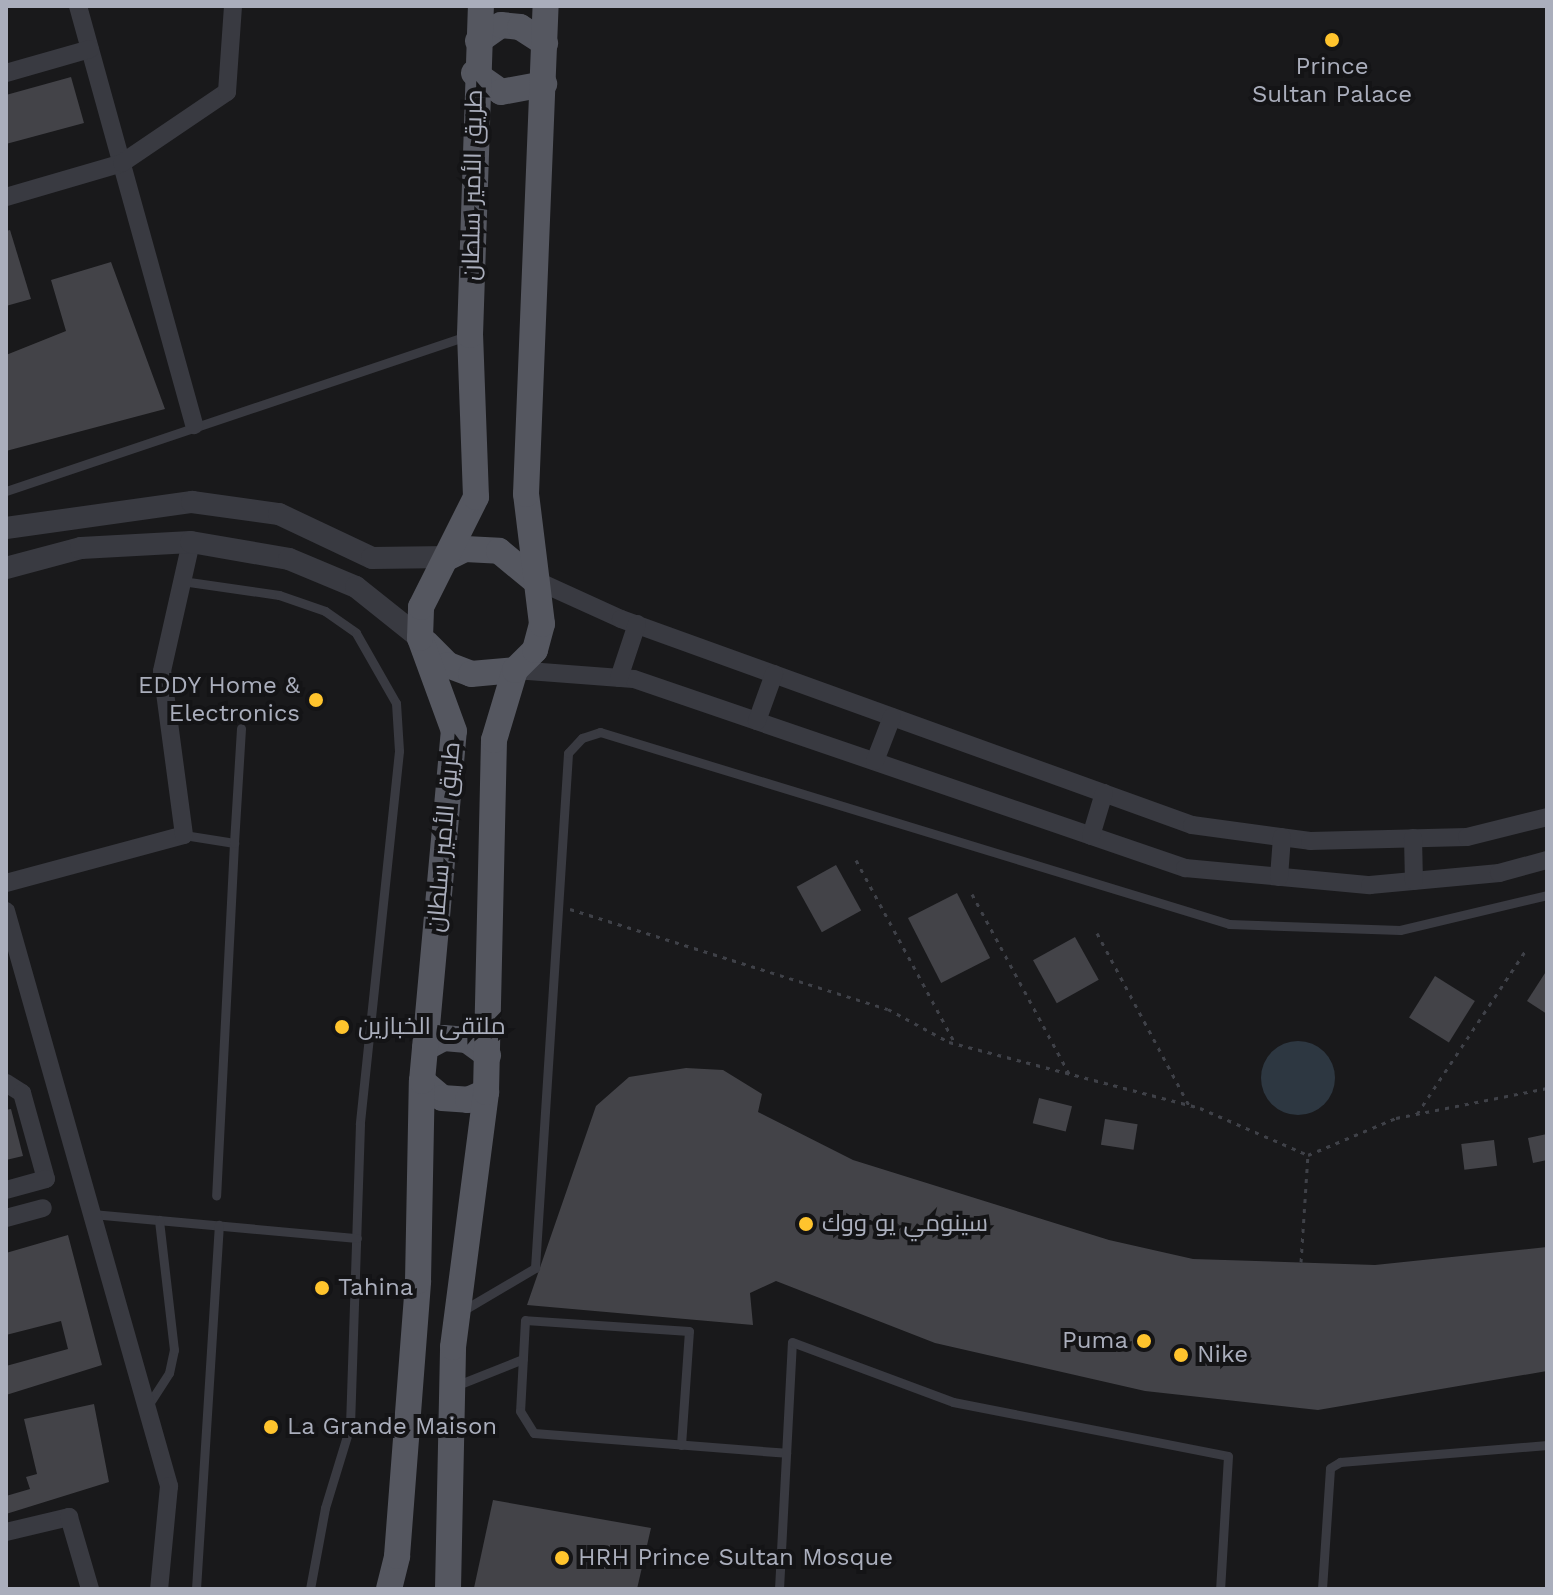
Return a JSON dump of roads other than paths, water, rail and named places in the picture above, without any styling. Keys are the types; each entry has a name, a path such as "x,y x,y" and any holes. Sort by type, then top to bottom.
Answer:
{"main road":[{"name":"طريق الأمير سلطان","path":"389,1589 397,1556 417,1297 422,1081 454,731 420,638 427,585 449,557 476,497 470,335 474,73 481,6"},
{"name":"طريق الأمير سلطان","path":"448,1589 452,1387 457,1314 486,1092 494,740 515,670 535,650 542,624 533,579 526,494 546,6"},
{"path":"478,41 501,25 520,27 545,43"},
{"path":"474,73 501,92 544,84"},
{"path":"449,557 465,549 499,551 533,579"},
{"path":"420,638 448,665 471,674 515,670"},
{"path":"425,1048 444,1038 467,1040 488,1055"},
{"path":"422,1081 442,1098 468,1100 486,1092"}],"street":[{"path":"78,6 194,425"},
{"path":"6,197 122,163 227,92 233,6"},
{"path":"6,73 90,49"},
{"path":"6,528 96,511 192,502 279,514 372,558 449,557"},
{"path":"6,568 81,548 191,542 289,559 356,587 420,638"},
{"path":"6,883 184,835 162,671 191,542"},
{"path":"533,579 637,624 1192,825 1282,837 1467,837 1547,817"},
{"path":"619,678 637,624"},
{"path":"515,670 619,678 757,721 1185,868 1370,885 1499,873 1547,860"},
{"path":"757,721 774,674"},
{"path":"875,761 892,717"},
{"path":"1091,836 1104,793"},
{"path":"1279,877 1282,837"},
{"path":"1413,838 1414,881"},
{"path":"6,911 169,1486 159,1589"},
{"path":"6,1083 22,1093 46,1179 6,1190"},
{"path":"6,1218 43,1208"},
{"path":"6,1532 69,1517 90,1589"}],"lane":[{"path":"6,491 194,425 470,335"},
{"path":"182,581 279,595 325,611 356,633 396,703 399,751 360,1124 350,1426 325,1508 310,1589"},
{"path":"216,1196 241,728"},
{"path":"457,1314 535,1268 568,753 582,738 600,732 1229,924 1400,930 1547,895"},
{"path":"184,835 234,843"},
{"path":"92,1214 357,1238"},
{"path":"147,1407 169,1373 174,1350 159,1220"},
{"path":"196,1589 219,1225"},
{"path":"681,1445 689,1331 525,1320 520,1411 534,1433 681,1445 786,1453"},
{"path":"779,1589 792,1342 943,1400 1032,1423 1228,1456 1220,1589"},
{"path":"452,1387 523,1359"},
{"path":"1322,1589 1330,1468 1340,1462 1547,1445"}],"place":[{"name":"Prince Sultan Palace","path":"1332,40"},
{"name":"EDDY Home & Electronics","path":"316,700"},
{"name":"ملتقى الخبازين","path":"342,1027"},
{"name":"سينومي يو ووك","path":"806,1224"},
{"name":"Tahina","path":"322,1288"},
{"name":"Puma","path":"1144,1341"},
{"name":"Nike","path":"1181,1355"},
{"name":"La Grande Maison","path":"271,1427"},
{"name":"HRH Prince Sultan Mosque","path":"562,1558"}]}
